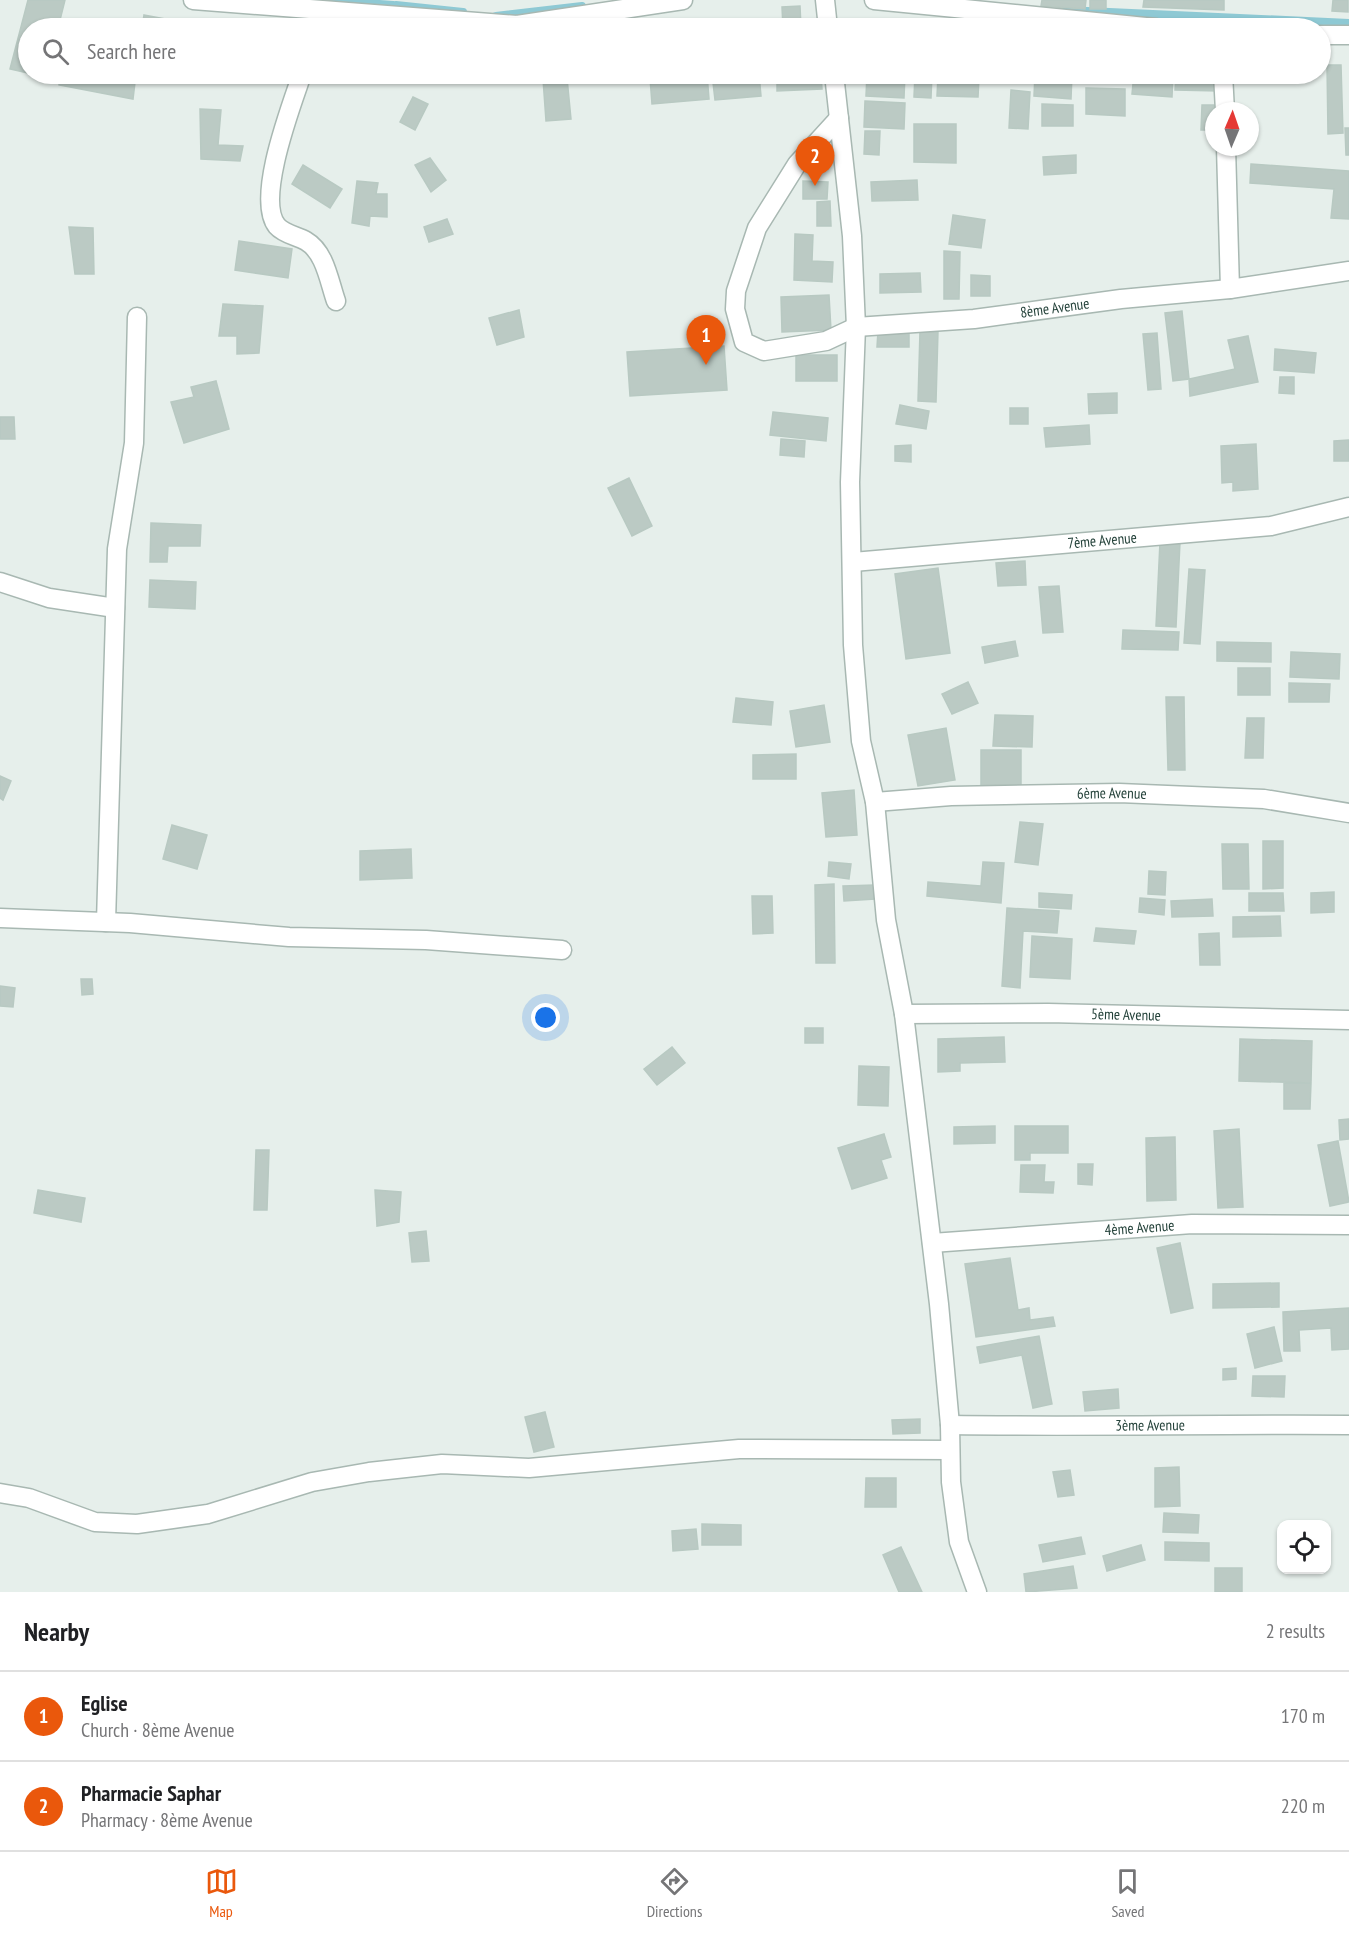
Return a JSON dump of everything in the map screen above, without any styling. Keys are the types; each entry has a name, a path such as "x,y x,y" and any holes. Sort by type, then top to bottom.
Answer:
{"street":[{"path":"192,0 415,18"},
{"path":"563,18 682,0"},
{"path":"825,0 827,18"},
{"path":"874,0 1055,18"},
{"path":"324,18 327,12"},
{"path":"1331,35 1349,35"},
{"path":"299,84 272,181 272,214 277,225 283,230 304,240 319,252 336,301"},
{"path":"835,84 852,236 856,327 850,482 854,656 861,741 874,802 886,920 904,1014 932,1243 950,1425 958,1542 977,1592"},
{"path":"1224,84 1225,102"},
{"name":"8ème Avenue","path":"839,118 797,164 757,228 736,291 735,309 744,342 764,351 826,341 856,327 974,319 1121,299 1230,289 1349,271"},
{"path":"1226,156 1230,289"},
{"path":"106,922 117,549 134,443 137,317"},
{"name":"7ème Avenue","path":"853,562 1270,526 1349,507"},
{"path":"0,582 49,598 115,608"},
{"name":"6ème Avenue","path":"874,802 951,796 1119,793 1264,798 1349,813"},
{"path":"0,918 106,922 289,937 426,940 562,950"},
{"name":"5ème Avenue","path":"904,1014 1048,1013 1349,1020"},
{"name":"4ème Avenue","path":"932,1243 1192,1224 1349,1225"},
{"name":"3ème Avenue","path":"950,1425 1065,1427 1224,1424 1349,1425"},
{"path":"0,1493 29,1498 95,1522 137,1524 208,1514 312,1482 369,1472 442,1464 529,1468 739,1449 950,1450"}],"building":[{"path":"28,0 65,0 60,18 23,18"},
{"path":"1042,0 1086,0 1085,9 1041,6"},
{"path":"1090,0 1106,0 1106,9 1090,9"},
{"path":"1144,0 1224,0 1224,10 1143,7"},
{"path":"1333,0 1348,0 1348,12 1332,11"},
{"path":"800,6 801,18 783,18 782,7"},
{"path":"144,15 160,18 144,18"},
{"path":"18,38 18,71 10,69"},
{"path":"1331,65 1341,65 1343,133 1328,134 1327,84 1331,84"},
{"path":"59,84 135,84 133,99"},
{"path":"543,84 568,84 571,119 546,121"},
{"path":"650,84 708,84 709,99 652,104"},
{"path":"713,84 760,84 761,96 715,100"},
{"path":"777,84 822,84 822,89 777,91"},
{"path":"867,84 905,84 904,98 866,96"},
{"path":"915,84 932,84 931,98 914,97"},
{"path":"938,84 979,84 978,97 937,96"},
{"path":"1035,84 1072,84 1071,99 1034,96"},
{"path":"1133,84 1173,84 1172,97 1132,94"},
{"path":"1175,84 1218,84 1218,91 1175,90"},
{"path":"1086,88 1125,89 1125,116 1086,114"},
{"path":"1011,90 1030,92 1028,129 1009,128"},
{"path":"413,97 428,104 415,130 400,122"},
{"path":"865,101 905,103 904,129 864,127"},
{"path":"1042,104 1073,105 1073,126 1042,126"},
{"path":"1202,105 1205,105 1205,130 1201,130"},
{"path":"200,109 221,110 218,145 243,146 240,161 201,159"},
{"path":"914,124 956,124 956,163 914,162"},
{"path":"1345,128 1349,128 1349,155 1346,155"},
{"path":"865,131 880,131 879,155 864,154"},
{"path":"1076,155 1076,173 1044,175 1043,157"},
{"path":"430,158 446,180 431,192 415,165"},
{"path":"1251,164 1349,171 1349,219 1331,218 1334,189 1250,183"},
{"path":"303,165 342,189 330,208 292,184"},
{"path":"917,180 918,200 872,201 871,182"},
{"path":"357,181 378,183 376,194 387,194 387,217 370,216 369,226 352,223"},
{"path":"803,181 828,182 827,199 803,199"},
{"path":"830,201 831,226 817,226 817,202"},
{"path":"953,215 985,220 981,248 949,244"},
{"path":"447,219 453,234 429,242 424,227"},
{"path":"69,227 93,228 94,274 75,274"},
{"path":"795,234 813,235 812,261 833,262 832,282 794,280"},
{"path":"239,241 292,249 288,278 235,270"},
{"path":"944,251 960,252 959,299 944,299"},
{"path":"920,273 921,292 880,293 880,274"},
{"path":"971,275 990,276 990,296 971,296"},
{"path":"829,295 831,330 782,332 781,297"},
{"path":"223,304 263,306 259,353 237,354 237,336 219,336"},
{"path":"519,310 524,337 497,345 489,318"},
{"path":"1182,311 1189,379 1173,381 1165,313"},
{"path":"878,331 909,332 909,347 877,347"},
{"path":"920,331 938,331 936,402 918,401"},
{"path":"1157,333 1161,389 1148,390 1143,334"},
{"path":"1248,336 1258,382 1190,396 1189,379 1235,369 1228,340"},
{"path":"724,346 727,390 630,396 627,352"},
{"path":"1275,349 1316,353 1314,373 1274,370"},
{"path":"796,355 837,355 837,381 796,381"},
{"path":"1280,377 1294,377 1294,394 1279,393"},
{"path":"216,381 229,429 184,443 171,402 194,397 191,387"},
{"path":"1117,393 1117,413 1089,414 1088,394"},
{"path":"900,405 929,411 926,429 896,424"},
{"path":"1010,408 1028,408 1028,424 1010,424"},
{"path":"773,412 828,418 826,441 770,435"},
{"path":"0,417 14,417 15,439 0,439"},
{"path":"1089,425 1090,444 1046,447 1044,428"},
{"path":"781,439 805,441 804,457 780,455"},
{"path":"1349,440 1349,461 1334,461 1334,441"},
{"path":"1256,444 1258,489 1233,491 1233,482 1222,483 1221,446"},
{"path":"911,445 911,462 895,461 895,446"},
{"path":"629,478 652,526 632,536 608,488"},
{"path":"151,523 201,525 200,546 168,546 167,562 150,562"},
{"path":"1160,542 1180,542 1176,627 1156,626"},
{"path":"1025,561 1026,585 998,586 996,563"},
{"path":"938,568 950,653 906,659 895,574"},
{"path":"1189,569 1205,570 1200,644 1184,643"},
{"path":"150,580 196,582 195,609 149,607"},
{"path":"1059,586 1063,632 1043,633 1039,587"},
{"path":"1123,630 1179,632 1178,650 1122,649"},
{"path":"1015,641 1018,656 985,663 982,647"},
{"path":"1217,642 1271,643 1271,662 1217,661"},
{"path":"1291,652 1340,654 1339,679 1290,677"},
{"path":"1238,668 1270,668 1270,695 1238,695"},
{"path":"968,682 978,703 952,714 942,694"},
{"path":"1289,683 1330,684 1329,702 1289,702"},
{"path":"1166,697 1184,697 1185,770 1168,770"},
{"path":"736,698 773,702 771,725 733,722"},
{"path":"824,705 830,742 796,747 790,711"},
{"path":"995,715 1033,716 1032,747 993,746"},
{"path":"1247,718 1264,718 1263,758 1245,758"},
{"path":"946,728 955,780 918,786 908,735"},
{"path":"981,750 1021,750 1021,787 981,787"},
{"path":"796,754 796,779 753,779 753,755"},
{"path":"0,776 11,781 3,800 0,798"},
{"path":"854,790 857,835 826,837 822,793"},
{"path":"1020,822 1043,824 1038,865 1015,862"},
{"path":"172,825 207,835 197,869 163,859"},
{"path":"1263,841 1283,841 1283,888 1263,889"},
{"path":"1222,844 1248,844 1249,889 1223,889"},
{"path":"411,849 412,878 360,880 360,851"},
{"path":"829,862 851,864 849,879 828,876"},
{"path":"983,862 1004,863 1001,903 927,896 928,882 981,886"},
{"path":"1149,871 1166,872 1165,895 1148,894"},
{"path":"834,884 835,963 816,963 815,885"},
{"path":"874,885 875,899 844,901 843,886"},
{"path":"1334,892 1334,912 1311,913 1311,893"},
{"path":"1039,893 1072,895 1071,909 1039,907"},
{"path":"1249,893 1283,893 1284,911 1249,911"},
{"path":"752,896 772,896 773,933 753,934"},
{"path":"1140,898 1165,900 1164,915 1139,912"},
{"path":"1212,899 1213,916 1172,917 1171,901"},
{"path":"1007,908 1059,911 1057,933 1023,931 1020,988 1002,986"},
{"path":"1280,916 1281,936 1233,937 1233,917"},
{"path":"1096,928 1136,931 1134,944 1094,941"},
{"path":"1219,933 1220,965 1200,965 1199,934"},
{"path":"1032,936 1072,939 1070,979 1030,977"},
{"path":"81,979 92,979 93,994 82,995"},
{"path":"0,986 15,988 13,1007 0,1006"},
{"path":"805,1028 823,1028 823,1043 805,1043"},
{"path":"1004,1037 1005,1062 960,1063 960,1071 938,1072 938,1039"},
{"path":"1240,1039 1312,1041 1311,1083 1239,1081"},
{"path":"672,1047 685,1063 657,1085 644,1069"},
{"path":"859,1066 889,1067 888,1106 858,1105"},
{"path":"1284,1083 1311,1083 1310,1109 1284,1109"},
{"path":"1349,1119 1349,1139 1340,1140 1339,1120"},
{"path":"995,1126 995,1143 954,1144 954,1127"},
{"path":"1015,1126 1068,1126 1068,1153 1030,1153 1030,1160 1015,1160"},
{"path":"1239,1129 1243,1207 1218,1208 1214,1131"},
{"path":"884,1134 891,1157 881,1160 887,1178 852,1189 838,1148"},
{"path":"1175,1137 1176,1200 1147,1201 1146,1138"},
{"path":"1338,1141 1349,1202 1330,1206 1318,1145"},
{"path":"256,1150 269,1150 267,1210 254,1210"},
{"path":"1078,1164 1093,1164 1092,1185 1078,1184"},
{"path":"1021,1165 1045,1165 1044,1182 1054,1182 1053,1193 1020,1192"},
{"path":"38,1190 85,1198 81,1222 34,1213"},
{"path":"375,1190 401,1192 399,1222 377,1226"},
{"path":"426,1231 429,1261 412,1262 409,1233"},
{"path":"1180,1243 1193,1308 1171,1313 1157,1248"},
{"path":"1010,1258 1018,1310 1029,1308 1030,1320 1053,1317 1055,1326 976,1337 965,1264"},
{"path":"1279,1283 1279,1307 1213,1308 1213,1284"},
{"path":"1349,1308 1349,1349 1332,1350 1331,1328 1299,1330 1300,1351 1284,1351 1283,1312"},
{"path":"1274,1327 1282,1361 1255,1368 1247,1334"},
{"path":"1039,1336 1052,1404 1033,1408 1022,1355 980,1363 977,1347"},
{"path":"1236,1368 1236,1379 1223,1380 1223,1369"},
{"path":"1253,1376 1285,1376 1284,1397 1252,1396"},
{"path":"1118,1389 1119,1408 1085,1411 1083,1392"},
{"path":"545,1412 554,1447 534,1452 525,1417"},
{"path":"920,1419 920,1433 893,1434 892,1420"},
{"path":"1179,1467 1180,1506 1155,1507 1155,1468"},
{"path":"1070,1470 1074,1495 1058,1497 1053,1472"},
{"path":"866,1478 896,1478 896,1507 865,1507"},
{"path":"1164,1513 1199,1515 1198,1533 1163,1532"},
{"path":"702,1524 741,1525 741,1545 702,1545"},
{"path":"696,1529 698,1549 673,1551 672,1531"},
{"path":"1081,1537 1085,1554 1043,1562 1039,1545"},
{"path":"1165,1542 1209,1543 1209,1561 1165,1560"},
{"path":"1141,1545 1145,1560 1107,1571 1103,1556"},
{"path":"901,1547 922,1592 899,1592 883,1555"},
{"path":"1073,1566 1077,1588 1026,1592 1024,1574"},
{"path":"1215,1568 1242,1568 1242,1592 1215,1592"}],"waterway":[{"path":"325,0 393,5"},
{"path":"396,5 463,12"},
{"path":"496,16 582,6"},
{"path":"1066,10 1240,18"},
{"path":"1331,22 1349,23"}],"place":[{"name":"Pharmacie Saphar","path":"815,186"},
{"name":"Eglise","path":"706,365"}]}
